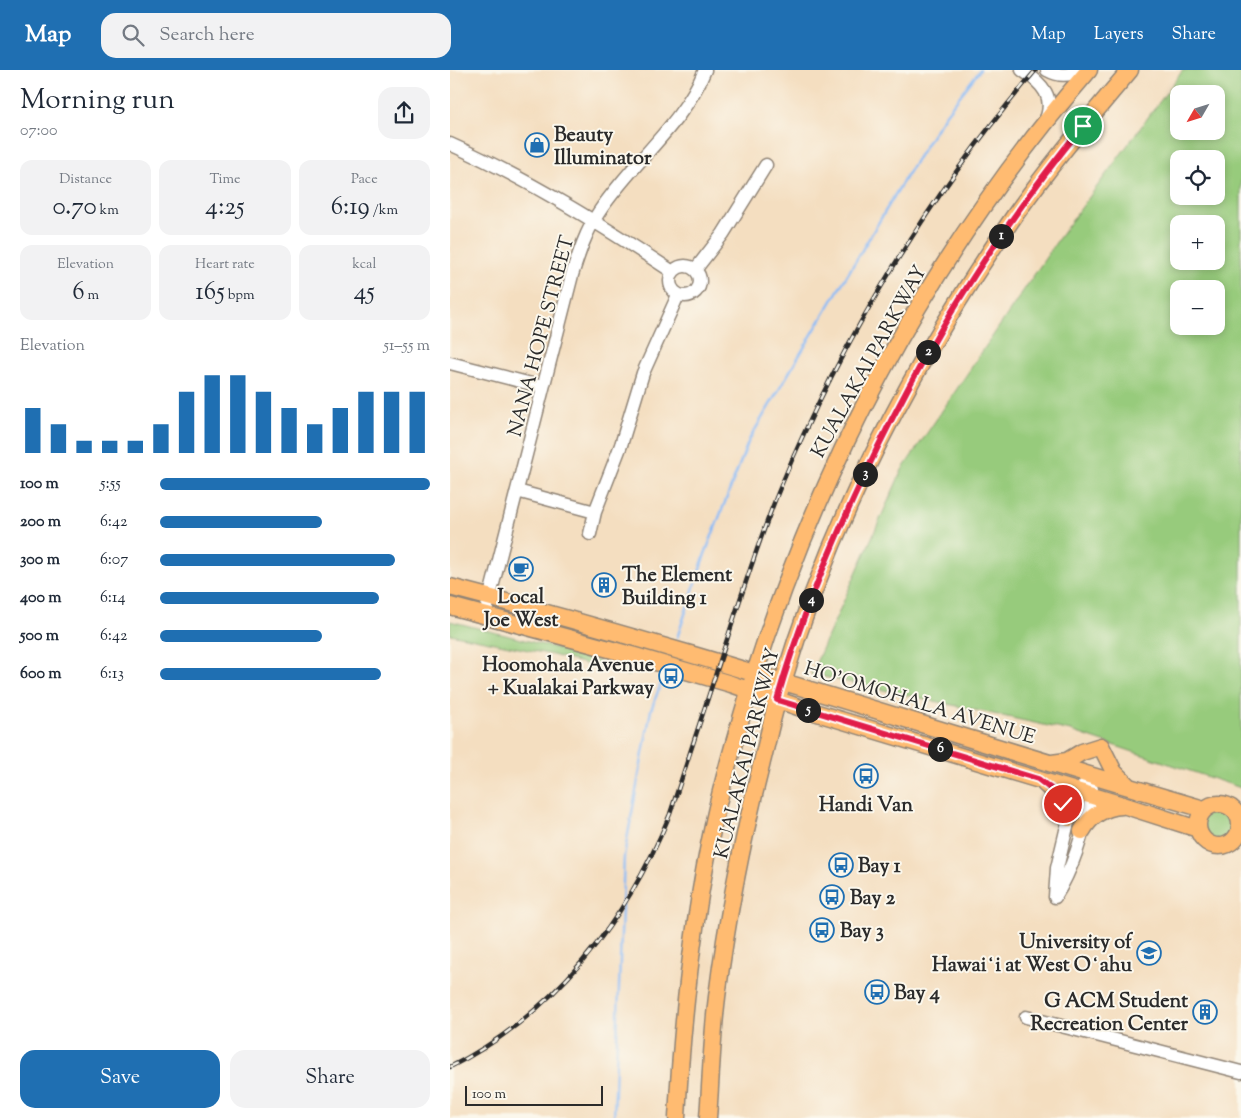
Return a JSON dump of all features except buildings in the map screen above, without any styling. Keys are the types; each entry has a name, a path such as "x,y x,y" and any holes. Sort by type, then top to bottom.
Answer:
{"main road":[{"name":"KUALAKAI PARKWAY","path":"677,1118 685,1001 702,883 724,777 771,623 796,554 826,482 856,420 900,338 933,282 983,207 1038,131 1089,70"},
{"name":"KUALAKAI PARKWAY","path":"708,1118 711,1058 724,941 749,818 777,700 808,606 831,549 874,454 923,361 972,279 1016,214 1064,149 1130,70"},
{"name":"HO’OMOHALA AVENUE","path":"450,587 619,633 1129,788 1204,809 1216,804 1230,806 1238,817 1239,830 1232,842 1219,846 1212,845 1206,842 1198,830 1126,806 777,700 660,662 450,606"},
{"path":"1049,763 1067,761 1082,752 1101,746"},
{"path":"1092,776 1101,746"},
{"path":"1101,746 1114,772 1129,788"},
{"path":"1038,779 1058,796 1069,818"},
{"path":"1082,831 1090,819 1099,812 1109,808 1126,806"},
{"path":"1198,830 1198,822 1204,809"}],"street":[{"name":"NANA HOPE STREET","path":"485,614 577,259 593,221 618,186 675,120 692,97 705,70"},
{"path":"1022,70 1034,78 1043,88 1048,102 1047,116 1038,131"},
{"path":"1048,70 1054,74 1064,75 1078,70"},
{"path":"450,144 506,172 606,227 673,272"},
{"path":"695,270 723,234 766,165"},
{"path":"687,266 695,270 700,279 699,288 688,296 678,295 671,287 670,277 673,272 687,266"},
{"path":"590,534 595,512 621,445 643,373 678,295"},
{"path":"450,363 543,387"},
{"path":"517,491 595,512"},
{"path":"1085,794 1082,831 1068,874 1055,897 1057,868 1069,818 1085,794 1092,776"},
{"path":"1026,1017 1241,1072"}],"green space":[{"path":"1183,70 1241,70 1241,788 1071,731 811,674 902,470 1059,238 1170,88 1170,140 1225,140 1225,85 1172,85"},
{"path":"450,621 568,651 611,665 632,665 629,676 553,655 450,634"},
{"path":"1219,807 1232,812 1237,825 1232,838 1219,843 1206,838 1201,825 1206,812"}],"waterway":[{"path":"677,638 705,554 749,440 908,173 945,115 980,70"},
{"path":"614,1118 624,856 651,710 663,678"}],"railway":[{"path":"450,1067 488,1046 554,992 583,961 609,927 632,891 670,814 751,567 774,503 804,432 831,377 892,269 925,217 960,166 1036,70"}],"place":[{"name":"Beauty Illuminator","path":"537,145"},
{"name":"Local Joe West","path":"521,569"},
{"name":"The Element Building 1","path":"604,585"},
{"name":"Hoomohala Avenue + Kualakai Parkway","path":"671,676"},
{"name":"Handi Van","path":"866,776"},
{"name":"Bay 1","path":"841,865"},
{"name":"Bay 2","path":"832,897"},
{"name":"Bay 3","path":"822,930"},
{"name":"University of Hawaiʻi at West Oʻahu","path":"1149,953"},
{"name":"Bay 4","path":"877,992"},
{"name":"G ACM Student Recreation Center","path":"1205,1012"}],"route":[{"path":"1063,804 1055,792 1038,779 777,700 797,638 823,568 848,510 893,417 947,319 972,279 1016,214 1083,126"}]}
